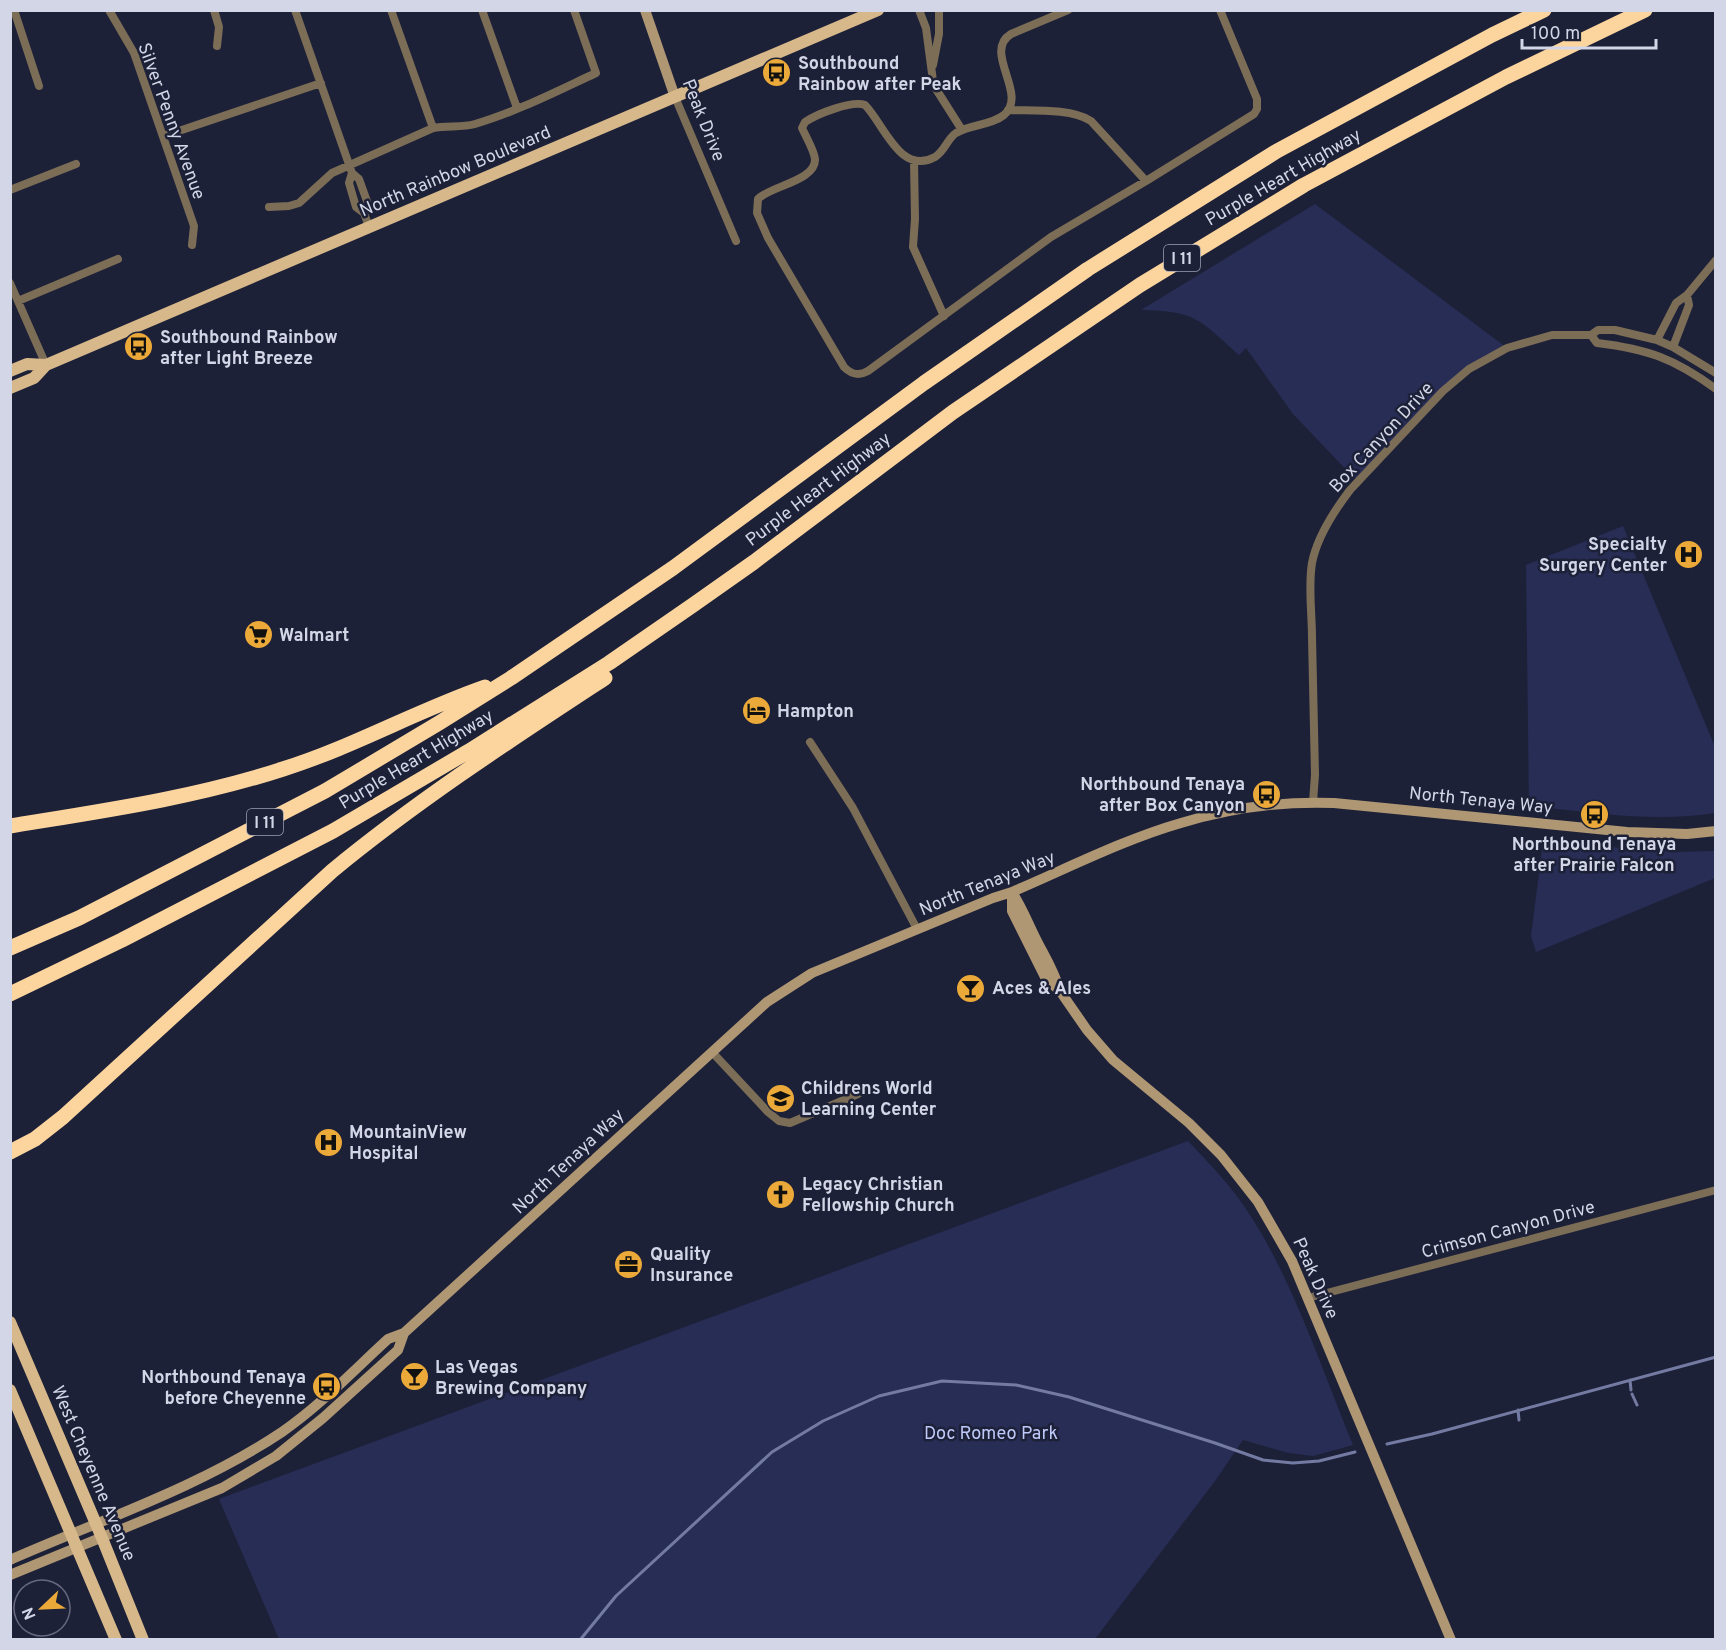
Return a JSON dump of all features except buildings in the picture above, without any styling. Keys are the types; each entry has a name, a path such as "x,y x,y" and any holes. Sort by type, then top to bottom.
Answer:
{"highway":[{"name":"Purple Heart Highway","path":"10,948 79,918 325,791 511,678 673,568 915,390 1088,268 1277,151 1492,35 1544,10"},
{"name":"Purple Heart Highway","path":"13,993 122,940 333,831 469,751 609,663 754,562 952,412 1140,285 1222,233 1304,185 1506,77 1645,10"},
{"path":"11,1152 35,1139 63,1117 355,852 461,773 630,661 717,600 754,562"},
{"path":"10,826 123,808 255,778 333,751 446,700 511,678"}],"main road":[{"name":"Peak Drive","path":"645,10 675,97"},
{"name":"North Rainbow Boulevard","path":"10,388 34,378 46,365 878,10"},
{"name":"North Rainbow Boulevard","path":"10,371 27,364 46,365"},
{"name":"North Tenaya Way","path":"10,1560 215,1472 282,1431 307,1412 388,1339 404,1333 767,1002 788,987 834,963 1012,892 1132,840 1179,823 1255,807 1313,802 1379,806 1627,832 1687,834 1716,831"},
{"name":"Peak Drive","path":"1012,892 1055,973 1060,991 1088,1030 1113,1059 1196,1130 1238,1174 1283,1242 1451,1640"},
{"name":"West Cheyenne Avenue","path":"10,1322 143,1640"},
{"name":"North Tenaya Way","path":"10,1575 222,1488 276,1456 323,1419 398,1350 404,1333"},
{"path":"10,1390 116,1640"}],"street":[{"path":"14,10 39,86"},
{"name":"Silver Penny Avenue","path":"109,10 134,52 164,136 194,226 192,245"},
{"path":"214,10 219,27 217,46"},
{"path":"295,10 350,170 349,183 356,207 364,213 369,227"},
{"path":"391,10 433,128"},
{"path":"482,10 517,108"},
{"path":"269,207 299,203 332,173 350,170 433,128 472,125 596,73 574,10"},
{"path":"919,10 926,28 936,89 962,130"},
{"path":"932,72 939,34 939,10"},
{"path":"1068,10 1011,34 1004,40 1001,49 1011,97 1008,110 987,123 954,134 939,155 924,161 907,158 895,147 865,105 849,104 805,122 802,128 815,158 813,168 804,177 760,196 756,208 768,238 849,372 859,374 868,371 1051,237 1248,118 1257,109 1257,99 1220,10"},
{"path":"164,136 321,83"},
{"name":"Peak Drive","path":"675,97 736,241"},
{"path":"1008,110 1070,113 1085,117 1146,181"},
{"path":"914,160 913,247 944,316"},
{"path":"10,190 76,164"},
{"path":"18,301 118,259"},
{"path":"1657,340 1676,303 1687,295 1716,260"},
{"path":"10,283 46,365"},
{"path":"1673,347 1689,305 1687,295"},
{"name":"Box Canyon Drive","path":"1313,802 1315,775 1312,564 1319,541 1336,508 1350,490 1443,391 1469,369 1507,348 1552,335 1591,334 1598,330 1615,330 1657,340 1716,373"},
{"name":"Box Canyon Drive","path":"1591,334 1598,343 1634,348 1654,354 1690,370 1716,389"},
{"path":"810,742 853,808 917,929"},
{"path":"712,1052 768,1112 779,1120 790,1123 858,1094"},
{"name":"Crimson Canyon Drive","path":"1308,1298 1716,1190"}],"green space":[{"path":"1315,204 1507,348 1469,369 1358,482 1293,414 1246,348 1239,355 1205,325 1186,315 1141,310"},
{"path":"1623,526 1715,747 1715,813 1646,817 1529,806 1526,565"},
{"path":"1543,842 1677,852 1715,851 1715,878 1536,952 1531,936"},
{"name":"Doc Romeo Park","path":"1188,1141 1236,1195 1266,1241 1294,1298 1353,1445 1313,1456 1289,1453 1243,1440 1215,1481 1095,1639 279,1639 219,1499"}],"waterway":[{"path":"1387,1444 1432,1434 1716,1357"},
{"path":"1630,1380 1631,1390"},
{"path":"580,1640 616,1596 772,1452 823,1421 879,1396 942,1381 1016,1385 1069,1397 1263,1460 1293,1463 1319,1461 1355,1452"},
{"path":"1632,1394 1637,1405"},
{"path":"1518,1410 1519,1420"}],"place":[{"name":"Southbound Rainbow after Peak","path":"777,73"},
{"name":"Southbound Rainbow after Light Breeze","path":"139,347"},
{"name":"Specialty Surgery Center","path":"1688,554"},
{"name":"Walmart","path":"258,635"},
{"name":"Hampton","path":"756,711"},
{"name":"Northbound Tenaya after Box Canyon","path":"1266,794"},
{"name":"Northbound Tenaya after Prairie Falcon","path":"1594,815"},
{"name":"Aces & Ales","path":"971,988"},
{"name":"Childrens World Learning Center","path":"780,1098"},
{"name":"MountainView Hospital","path":"328,1142"},
{"name":"Legacy Christian Fellowship Church","path":"781,1194"},
{"name":"Quality Insurance","path":"629,1264"},
{"name":"Las Vegas Brewing Company","path":"414,1377"},
{"name":"Northbound Tenaya before Cheyenne","path":"327,1387"}]}
